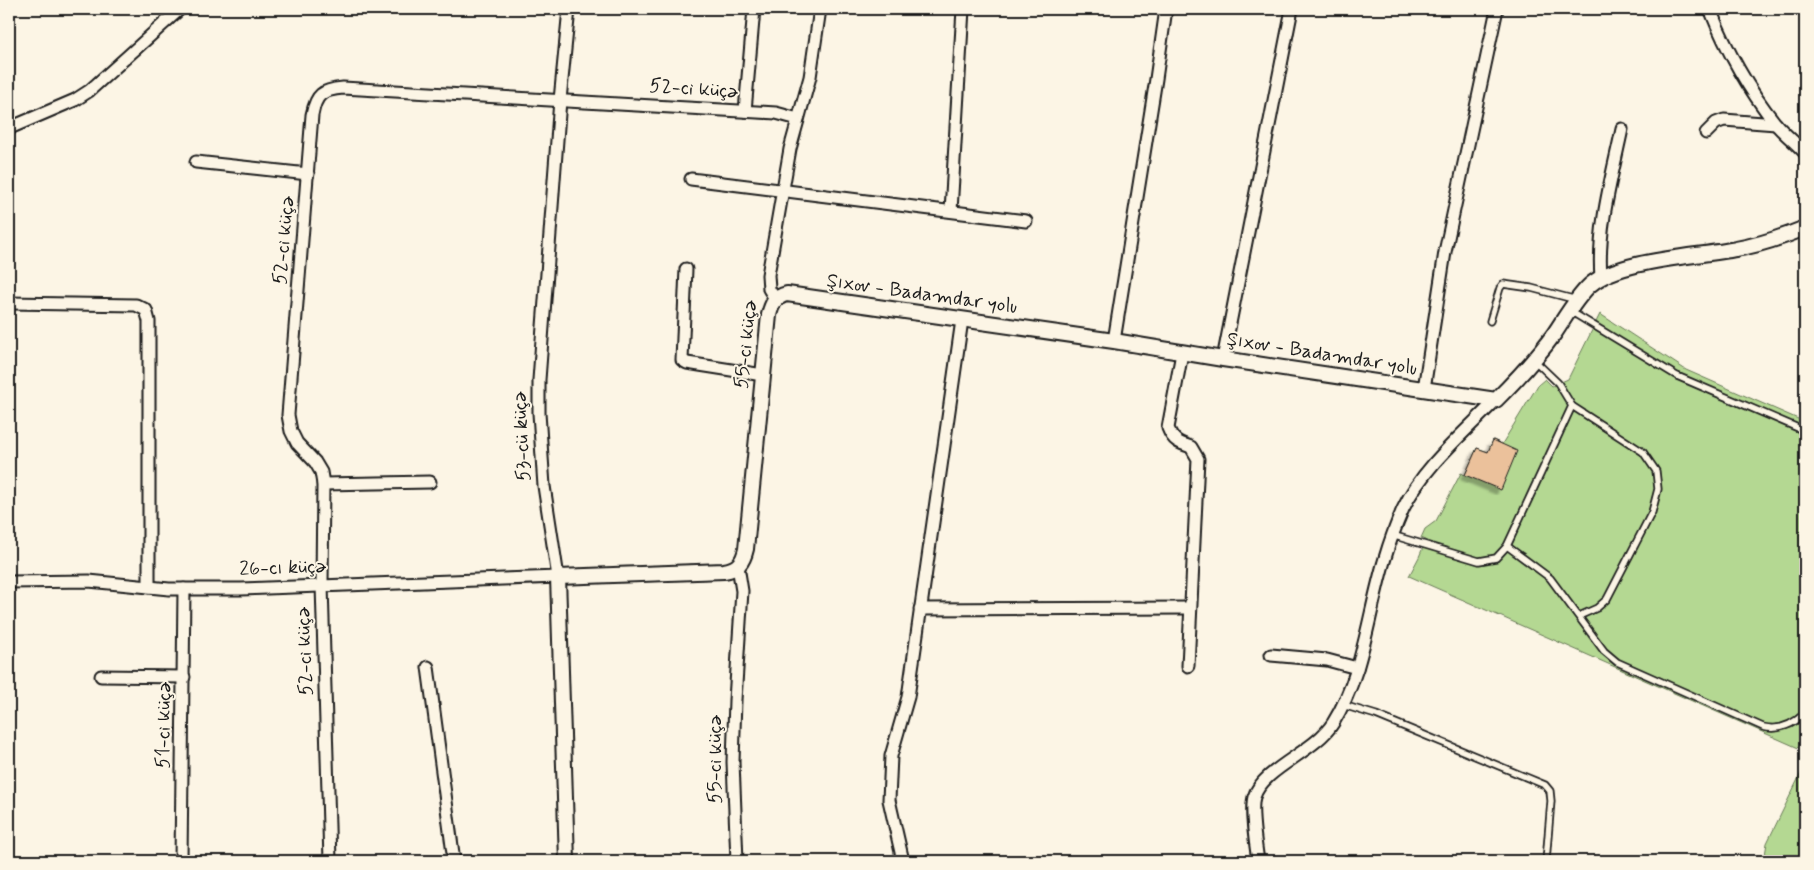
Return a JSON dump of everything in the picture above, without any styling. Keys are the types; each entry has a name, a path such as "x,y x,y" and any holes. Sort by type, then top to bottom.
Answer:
{"street":[{"path":"9,130 75,100 89,91 180,9"},
{"name":"53-cü küçə","path":"567,861 558,577 544,486 539,413 539,380 560,100 569,9"},
{"path":"745,111 754,9"},
{"name":"55-ci küçə","path":"737,861 733,762 742,591 738,566 743,560 746,549 769,315 775,300 770,289 768,275 782,189 798,119 810,78 820,9"},
{"path":"951,211 963,9"},
{"path":"1114,341 1166,9"},
{"path":"1223,359 1292,9"},
{"path":"1424,389 1445,252 1497,9"},
{"path":"1710,9 1722,38 1740,71 1776,124 1805,153"},
{"name":"52-ci küçə","path":"330,861 322,585 323,484 321,472 315,462 297,443 291,431 288,415 312,115 315,101 320,94 328,90 343,88 776,113 798,119"},
{"path":"1706,133 1716,123 1724,120 1776,124"},
{"path":"1601,277 1599,257 1601,237 1622,129"},
{"path":"196,162 308,174"},
{"path":"690,178 1026,221"},
{"path":"1258,861 1253,810 1254,798 1261,784 1271,775 1323,736 1343,705 1368,633 1384,559 1392,536 1404,507 1433,465 1534,360 1573,305 1601,277 1636,265 1738,249 1805,228"},
{"path":"686,270 682,360 686,363 763,375"},
{"name":"Şıxov - Badamdar yolu","path":"775,300 779,296 787,294 1114,341 1496,400"},
{"path":"9,303 136,305 146,310 149,321 149,587"},
{"path":"903,861 889,800 892,756 908,697 962,320"},
{"path":"1182,353 1168,428 1172,438 1191,447 1198,459 1188,666"},
{"path":"323,484 430,482"},
{"path":"558,577 724,571 738,566"},
{"name":"26-cı küçə","path":"9,582 89,581 184,589 241,589 558,577"},
{"name":"51-ci küçə","path":"181,861 184,589"},
{"path":"920,609 1190,608"},
{"path":"1271,655 1327,660 1357,668"},
{"path":"428,667 454,861"},
{"path":"101,676 184,677"}],"lane":[{"path":"1490,321 1500,288 1503,284 1531,288 1573,305 1677,376 1805,431"},
{"path":"1534,360 1558,383 1572,406 1643,452 1656,471 1658,489 1652,512 1607,600 1597,608 1579,616"},
{"path":"1392,536 1479,561 1496,558 1507,546 1572,406"},
{"path":"1507,546 1550,578 1604,650 1617,662 1751,723 1772,730 1786,726 1799,719 1805,713"},
{"path":"1343,705 1376,715 1545,785 1550,791 1551,801 1546,861"}],"green space":[{"path":"1600,314 1686,370 1805,422 1805,746 1803,750 1409,576 1426,540 1421,538 1425,529 1436,521 1461,473 1465,475 1477,448 1488,452 1493,440 1502,444 1538,385 1545,379 1552,386 1568,379"},
{"path":"1803,769 1805,770 1805,861 1764,861 1767,843"}],"building":[{"path":"1493,440 1517,451 1501,490 1465,475 1477,448 1488,452"}]}
